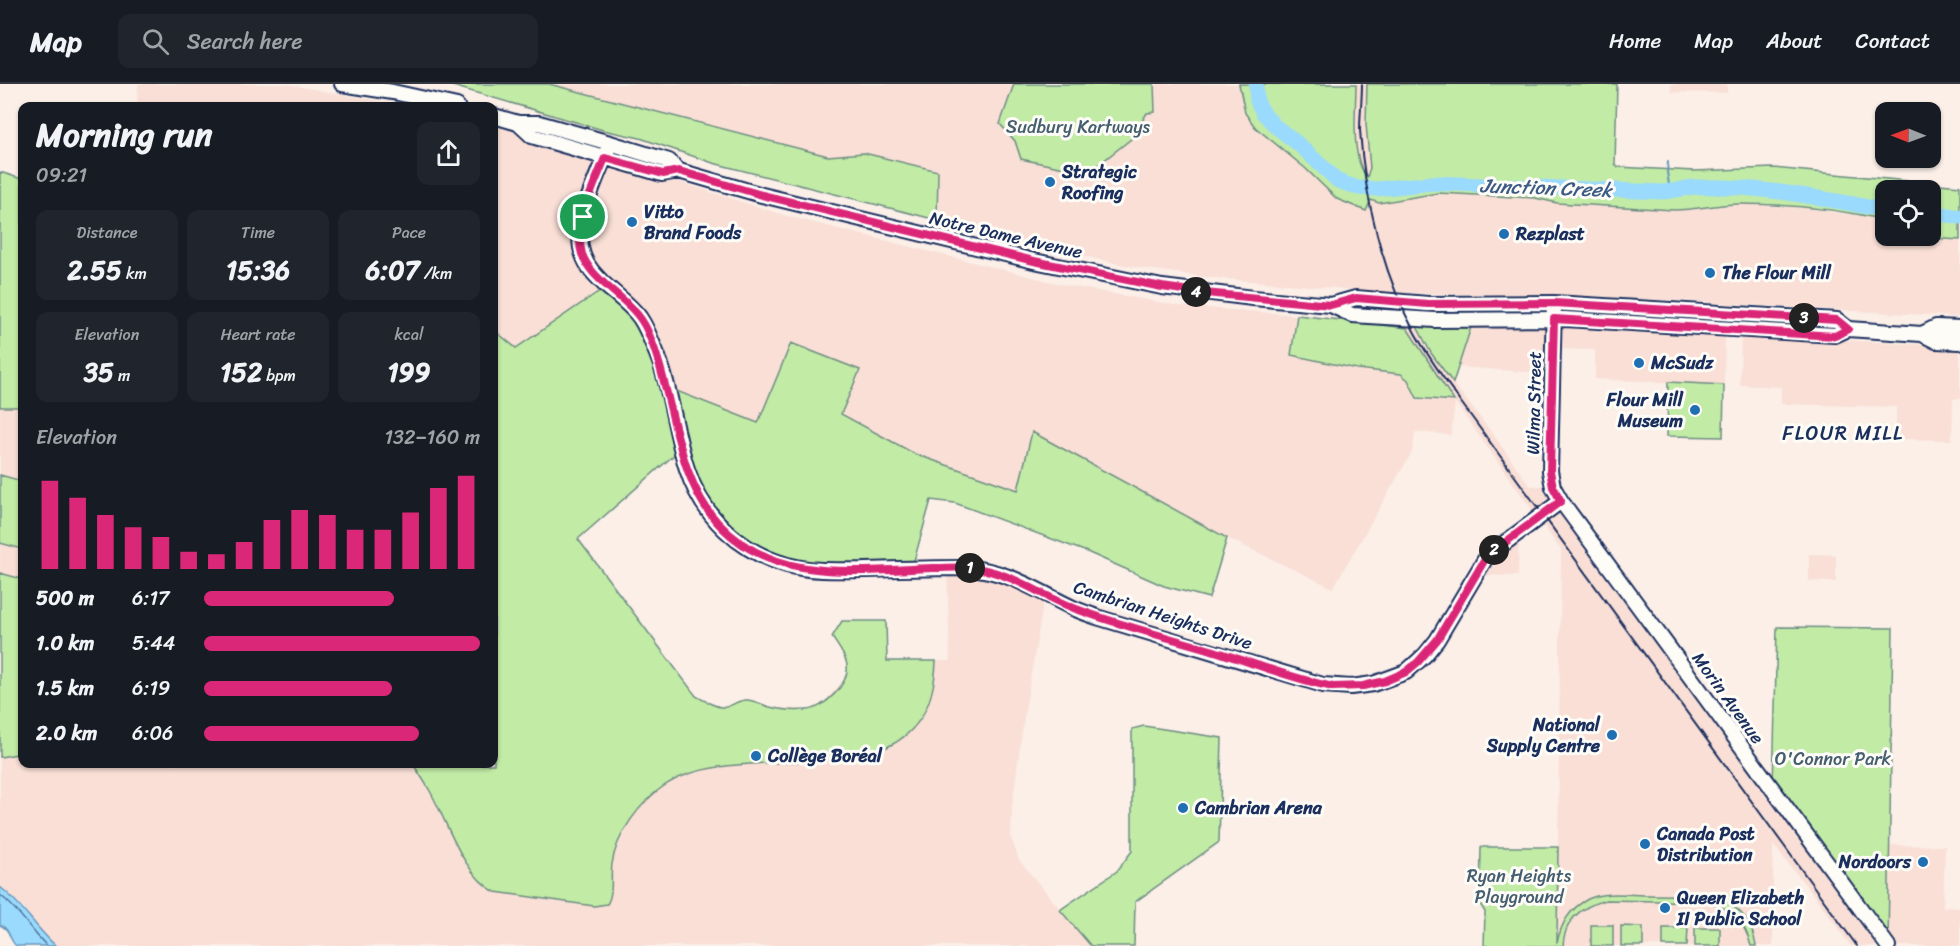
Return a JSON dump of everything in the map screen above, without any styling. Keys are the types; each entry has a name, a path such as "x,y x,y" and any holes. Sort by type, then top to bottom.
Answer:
{"main road":[{"path":"342,84 439,102"},
{"name":"Notre Dame Avenue","path":"498,117 518,123 538,123 610,143 669,161 679,171"},
{"name":"Notre Dame Avenue","path":"518,123 532,136 663,174 679,171 762,195 1034,261 1172,288 1331,305 1352,315 1408,318 1554,319 1835,336 1848,329 1922,334 1936,341 1960,342"},
{"name":"Cambrian Heights Drive","path":"610,143 583,217 580,237 582,254 595,276 639,316 646,327 665,381 687,469 706,509 719,525 739,542 771,560 788,566 816,570 978,568 1011,577 1075,609 1100,618 1323,685 1351,687 1385,681 1406,672 1418,662 1437,640 1487,556 1561,501"},
{"name":"Notre Dame Avenue","path":"1331,305 1356,298 1428,304 1554,303 1837,320 1848,329"},
{"name":"Wilma Street","path":"1554,303 1550,471 1553,487 1561,501"},
{"name":"Notre Dame Avenue","path":"1922,334 1936,327 1960,328"},
{"name":"Morin Avenue","path":"1561,501 1888,946"}],"shaded area":[{"path":"138,84 285,84 384,102 137,102"},
{"path":"549,84 1014,84 1000,123 1015,141 1021,159 1131,139 1147,112 1155,112 1154,84 1239,84 1245,113 1255,127 1305,168 1337,199 1366,210 1371,200 1438,193 1535,198 1557,203 1674,210 1737,204 1805,208 1875,218 1875,246 1941,246 1941,239 1960,240 1960,317 1555,296 1405,293 1408,302 1395,301 1392,293 1204,277 1134,267 1045,248 937,220 938,171 864,153 828,156"},
{"path":"1356,84 1367,84 1366,124 1370,168 1367,178 1360,169 1356,143"},
{"path":"1671,84 1727,84 1727,93 1671,92"},
{"path":"498,127 679,171 682,183 787,216 1064,285 1180,306 1297,315 1292,355 1357,369 1401,374 1408,380 1418,398 1454,400 1407,328 1413,319 1439,365 1530,486 1553,486 1888,944 1889,845 1945,846 1943,907 1960,908 1960,946 1851,946 1773,845 1773,946 1557,946 1561,550 1455,402 1451,435 1415,432 1412,452 1333,588 1227,538 1032,433 1018,490 915,454 840,414 791,344 758,423 674,390 516,348 498,333"},
{"path":"1473,321 1725,333 1724,385 1595,379 1595,350 1554,349 1553,374 1459,367"},
{"path":"1741,334 1960,347 1960,399 1953,399 1952,440 1896,439 1896,407 1781,404 1781,387 1740,385"},
{"path":"0,407 18,407 18,578 0,573"},
{"path":"1519,532 1518,576 1476,575"},
{"path":"1809,554 1836,555 1836,582 1809,581"},
{"name":"Collège Boréal","path":"968,567 1045,593 1025,710 1012,806 1011,838 1019,860 1091,946 56,946 38,928 24,908 0,887 0,757 18,752 18,768 498,768 498,763 696,696 720,707 727,707 740,700 748,700 768,707 807,710 816,708 825,701 846,678 847,664 832,637 842,621 886,621 887,661 950,661 947,568"}],"green space":[{"path":"446,84 549,84 828,156 864,153 938,171 937,220 713,163 640,138 603,130"},
{"name":"Sudbury Kartways","path":"1014,84 1154,84 1155,112 1147,113 1131,139 1088,173 1021,159 1015,141 1000,124"},
{"path":"1239,84 1356,84 1356,146 1358,158 1367,177 1370,168 1366,124 1367,84 1617,84 1615,164 1618,167 1694,171 1773,168 1898,180 1875,180 1875,218 1831,210 1775,205 1730,204 1674,210 1557,203 1535,198 1438,193 1379,203 1371,200 1366,211 1337,199 1305,168 1255,127 1245,113"},
{"path":"0,172 18,178 18,407 0,407"},
{"path":"1941,184 1960,186 1960,240 1941,239"},
{"path":"607,286 627,304 646,312 674,390 758,423 791,343 860,370 841,414 915,454 1018,490 1032,432 1227,538 1209,598 1164,586 1087,552 955,503 931,500 912,568 788,565 720,524 682,448 578,539 696,696 719,707 745,700 783,710 814,709 834,694 847,672 845,658 832,637 842,621 886,621 887,661 936,661 926,708 903,738 869,753 829,760 740,764 699,771 664,786 638,810 618,842 612,864 611,890 607,904 594,906 495,892 483,884 465,861 430,791 416,768 498,768 498,333 516,348"},
{"path":"1297,315 1407,328 1454,401 1417,398 1408,380 1401,374 1357,369 1291,355"},
{"path":"1413,319 1473,321 1453,383 1431,353"},
{"name":"Flour Mill Museum","path":"1668,382 1724,385 1723,437 1667,436"},
{"path":"0,475 18,480 18,548 0,543"},
{"path":"0,573 18,578 18,752 0,757"},
{"name":"O'Connor Park","path":"1777,627 1893,628 1888,945 1773,788"},
{"path":"1144,726 1222,738 1219,842 1135,902 1134,946 1091,946 1060,910 1117,871 1132,851 1132,729"},
{"name":"Ryan Heights Playground","path":"1481,847 1558,847 1557,943 1564,923 1576,907 1588,899 1617,894 1759,897 1758,903 1728,903 1747,921 1756,946 1751,946 1741,923 1731,913 1709,902 1606,900 1589,906 1576,916 1567,929 1563,946 1484,946 1485,912 1480,904"},
{"path":"1591,925 1613,925 1613,946 1591,946"},
{"path":"1621,926 1643,927 1643,946 1621,946"},
{"path":"1663,928 1688,928 1687,946 1663,946"},
{"path":"1695,928 1720,928 1720,946 1695,946"}],"water":[{"path":"0,887 16,901 56,946 16,946 6,929 0,925"}],"waterway":[{"name":"Junction Creek","path":"1256,84 1257,101 1263,113 1275,126 1338,181 1358,188 1377,189 1432,183 1663,192 1695,187 1718,187 1765,190 1875,208"},
{"path":"1668,162 1670,191"},
{"name":"Junction Creek","path":"1941,214 1960,217"}],"railway":[{"path":"1362,84 1360,130 1371,208 1393,286 1415,333 1450,388 1857,946"}],"place":[{"name":"Strategic Roofing","path":"1050,182"},
{"name":"Vitto Brand Foods","path":"632,222"},
{"name":"Rezplast","path":"1504,234"},
{"name":"The Flour Mill","path":"1710,273"},
{"name":"McSudz","path":"1639,363"},
{"name":"Flour Mill Museum","path":"1695,410"},
{"name":"National Supply Centre","path":"1612,735"},
{"name":"Collège Boréal","path":"756,756"},
{"name":"Cambrian Arena","path":"1183,808"},
{"name":"Canada Post Distribution","path":"1645,844"},
{"name":"Nordoors","path":"1923,862"},
{"name":"Queen Elizabeth II Public School","path":"1665,908"}],"district":[{"name":"FLOUR MILL","path":"1843,433"}],"route":[{"path":"605,158 663,174 679,171 762,195 1034,261 1162,287 1205,293 1331,305 1356,298 1456,305 1554,303 1837,320 1848,329 1835,336 1554,319 1550,471 1553,487 1561,501 1487,556 1437,640 1425,655 1406,672 1373,684 1333,687 1100,618 1075,609 1018,580 978,568 816,570 788,566 754,552 719,525 695,490 687,469 656,351 639,316 595,276 585,260 580,246 583,217 605,158"}]}
